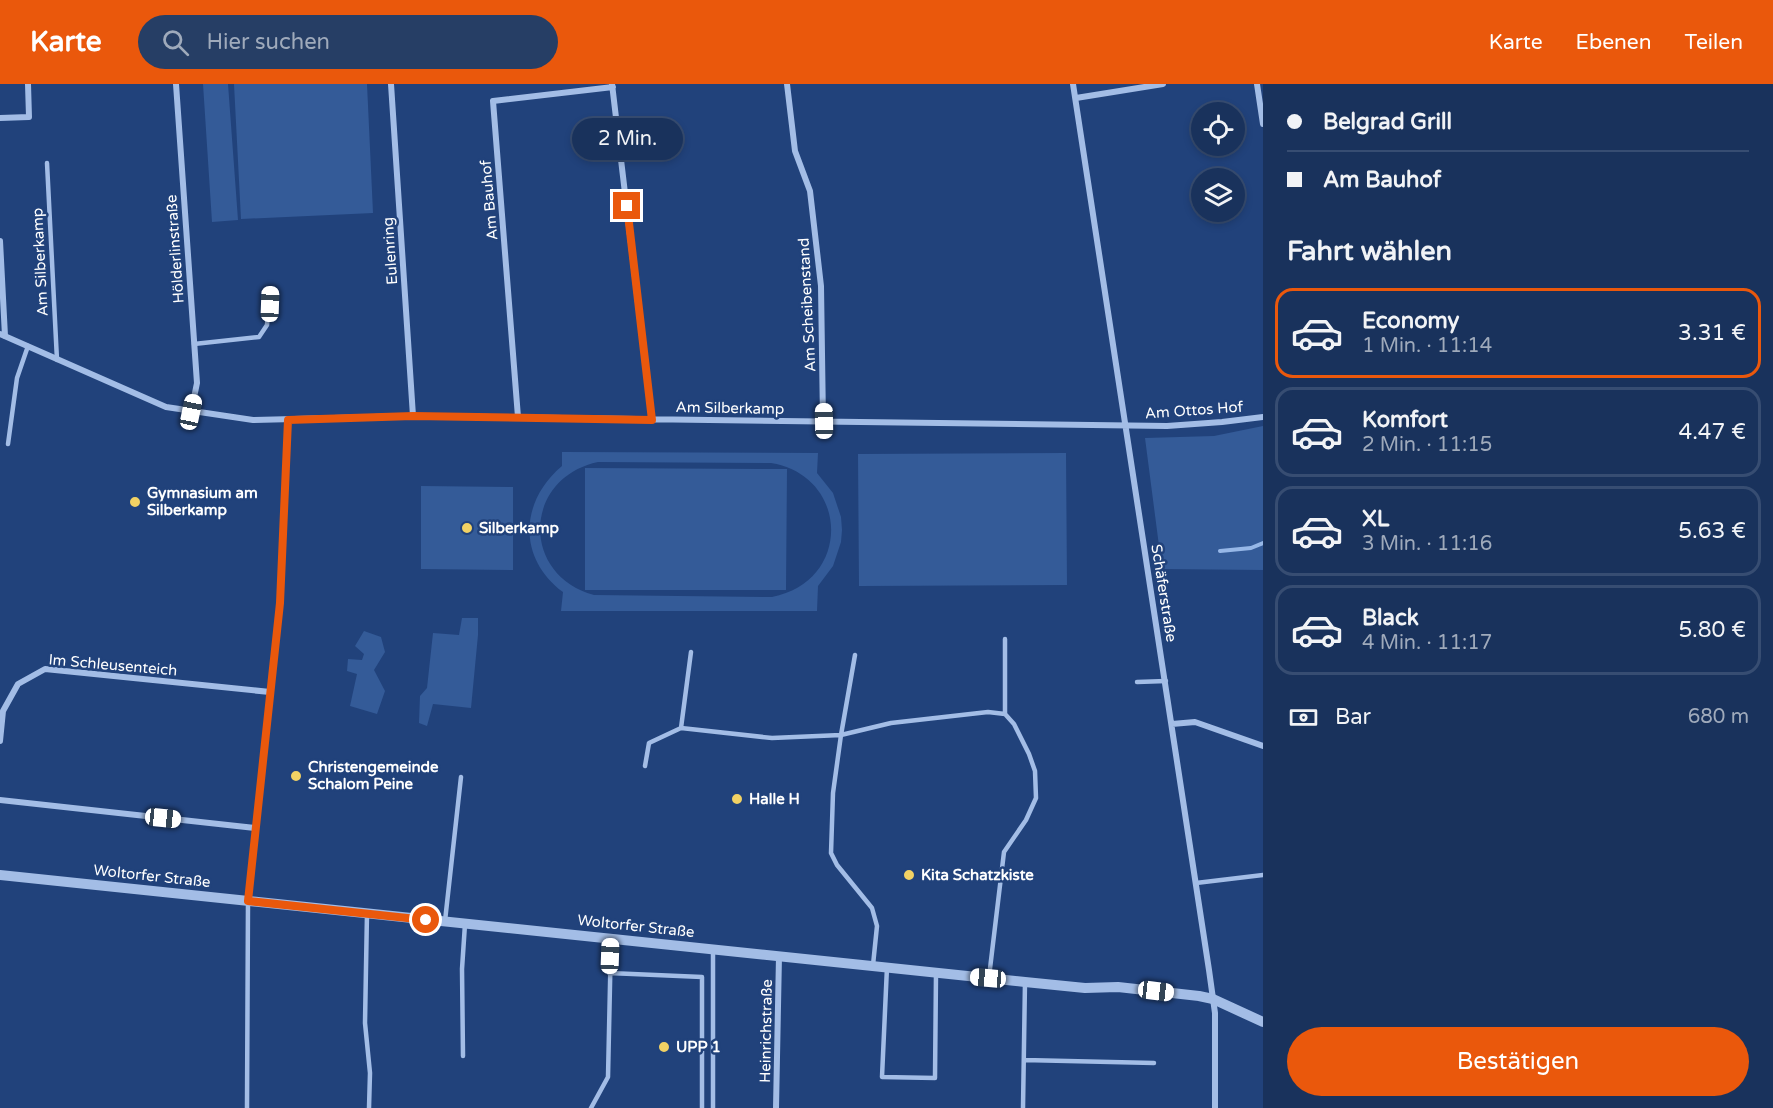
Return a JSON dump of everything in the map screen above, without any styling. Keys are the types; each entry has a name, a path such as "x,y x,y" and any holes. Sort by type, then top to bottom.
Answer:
{"street":[{"path":"0,118 29,117 28,84"},
{"name":"Hölderlinstraße","path":"176,84 197,383 191,412"},
{"name":"Eulenring","path":"391,84 413,416"},
{"name":"Am Scheibenstand","path":"787,84 795,151 810,191 821,286 824,421"},
{"name":"Schäferstraße","path":"1073,84 1196,883 1216,1044 1215,1108"},
{"path":"1076,98 1163,84"},
{"path":"1257,84 1263,124"},
{"name":"Am Bauhof","path":"518,417 493,101 613,86 652,420"},
{"path":"0,241 3,335"},
{"name":"Am Silberkamp","path":"3,335 166,407 253,420 413,416 1126,425"},
{"name":"Am Ottos Hof","path":"1126,425 1189,424 1263,417"},
{"path":"248,901 280,603 288,420"},
{"name":"Im Schleusenteich","path":"0,741 3,711 18,684 45,669 270,692"},
{"path":"1172,724 1195,723 1263,746"},
{"path":"0,800 255,828"},
{"name":"Woltorfer Straße","path":"0,875 1025,982 1085,988 1118,987 1212,999 1263,1023"},
{"name":"Heinrichstraße","path":"776,1108 780,955"}],"lane":[{"name":"Am Silberkamp","path":"47,163 57,360"},
{"path":"194,344 259,338 267,324 270,290"},
{"path":"8,444 17,378 28,346"},
{"path":"1005,639 1005,714"},
{"path":"681,729 691,652"},
{"path":"855,655 840,735 833,793 831,853 837,865 872,908 877,926 873,965"},
{"path":"1137,682 1166,681"},
{"path":"645,766 649,743 681,729 772,738 840,735 891,723 988,712 1005,714 1014,724 1035,771 1036,798 1026,820 1004,852 988,978"},
{"path":"445,921 461,777"},
{"path":"1196,883 1263,875"},
{"path":"247,1108 248,901"},
{"path":"367,914 364,1023 370,1073 369,1108"},
{"path":"463,1056 462,969 465,924"},
{"path":"591,1108 608,1077 610,939"},
{"path":"713,949 713,1108"},
{"path":"887,967 882,1077 934,1078 936,973"},
{"path":"609,973 702,977 702,1108"},
{"path":"1023,1108 1025,982"},
{"path":"1024,1060 1154,1063"}],"shaded area":[{"path":"203,84 228,84 238,220 212,222"},
{"path":"234,84 367,84 373,213 241,219"},
{"path":"1263,426 1263,570 1162,569 1145,438 1214,436"},
{"path":"562,452 818,453 817,473 833,493 841,517 842,530 841,542 833,566 818,586 817,611 561,611 563,592 548,578 538,563 531,546 529,529 538,496 548,480 562,466","holes":["598,462 771,463 797,472 816,487 827,507 831,529 828,551 817,572 798,587 772,597 594,595 570,584 553,568 543,548 540,527 544,506 555,487 573,471"]},
{"path":"1066,453 1067,585 859,586 858,454"},
{"path":"585,468 787,469 786,590 585,590"},
{"name":"Silberkamp","path":"421,486 513,487 513,570 421,569"},
{"path":"462,618 478,618 471,708 433,704 427,726 419,723 420,696 427,688 433,633 459,635"},
{"path":"364,631 381,637 385,652 374,670 385,691 377,714 350,706 357,674 347,671 348,659 362,660 364,654 355,646"}],"waterway":[{"path":"1220,551 1251,548 1263,543"}],"place":[{"name":"Gymnasium am Silberkamp","path":"135,502"},
{"name":"Silberkamp","path":"467,528"},
{"name":"Christengemeinde Schalom Peine","path":"296,776"},
{"name":"Halle H","path":"737,799"},
{"name":"Kita Schatzkiste","path":"909,875"},
{"name":"UPP 1","path":"664,1047"}],"route":[{"path":"426,920 248,901 280,603 288,420 413,416 652,420 627,206"}]}
